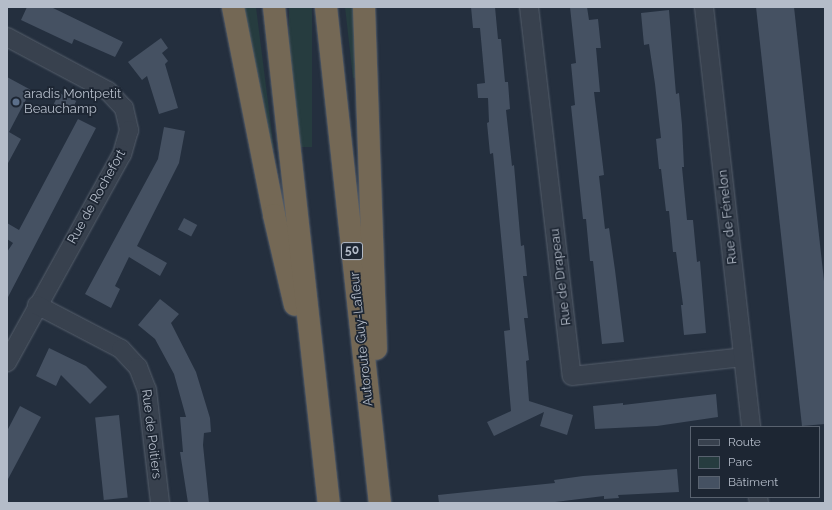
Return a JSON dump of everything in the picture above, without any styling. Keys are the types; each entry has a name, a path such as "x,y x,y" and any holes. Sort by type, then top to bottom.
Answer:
{"highway":[{"path":"233,7 274,214 318,408"},
{"path":"274,7 329,503"},
{"name":"Autoroute Guy-Lafleur","path":"326,7 380,499"},
{"path":"364,7 371,145 380,499"}],"street":[{"name":"Rue de Drapeau","path":"530,7 572,376 743,357"},
{"name":"Rue de Fénelon","path":"704,7 751,426"},
{"name":"Rue de Rochefort","path":"7,37 108,91 124,108 129,125 127,142 122,154 37,305 7,362"},
{"name":"Rue de Poitiers","path":"37,305 121,349 138,366 147,390 160,503"}],"green space":[{"path":"242,7 256,7 274,150 269,151"},
{"path":"289,7 312,7 312,147 289,147"},
{"path":"345,7 356,7 360,77 353,78"}],"building":[{"path":"27,7 51,7 123,42 115,57 74,39 72,44 21,20"},
{"path":"471,7 495,7 498,39 501,39 505,82 508,82 510,109 506,110 512,166 514,165 521,246 524,245 527,276 523,276 528,318 524,318 529,360 526,361 529,401 573,415 567,435 540,426 544,412 494,436 487,422 511,411 504,331 510,330 493,153 490,154 487,123 489,122 488,98 478,98 477,84 485,83 480,28 473,28"},
{"path":"570,7 587,7 589,20 598,19 601,48 596,48 600,92 594,92 604,175 599,176 605,229 609,228 624,342 602,344 593,261 590,261 586,219 583,219 571,106 575,105 571,64 576,63"},
{"path":"756,7 794,7 825,290 825,424 802,426"},
{"path":"669,10 676,94 679,93 682,125 684,167 682,167 687,220 693,220 697,262 700,261 706,333 684,335 681,305 683,305 676,252 673,252 669,211 666,211 661,169 659,169 656,139 661,138 655,84 649,44 644,45 641,13"},
{"path":"161,38 168,48 162,53 168,61 165,64 178,108 159,114 147,76 142,80 128,62"},
{"name":"aradis Montpetit Beauchamp","path":"7,77 31,90 9,132 21,139 7,165"},
{"path":"59,93 76,101 70,115 53,107"},
{"path":"78,119 96,128 7,299 7,252 13,243 7,239 7,223 19,230"},
{"path":"164,127 185,131 179,163 137,246 167,263 160,276 129,257 115,286 120,289 111,308 85,294 158,159"},
{"path":"184,218 197,225 191,237 178,229"},
{"path":"160,299 179,314 171,323 196,372 210,418 211,432 204,433 203,445 209,503 188,503 180,452 183,452 180,417 186,417 174,374 155,339 138,325"},
{"path":"49,348 86,366 107,387 90,404 61,375 56,386 36,376"},
{"path":"716,394 718,417 657,426 595,429 593,406 623,403 623,405"},
{"path":"20,406 41,417 7,481 7,431"},
{"path":"119,415 128,498 104,500 95,418"},
{"path":"677,469 679,492 618,495 619,498 604,499 604,496 547,503 439,503 438,495 555,483 554,480 583,476"}],"place":[{"name":"aradis Montpetit Beauchamp","path":"16,102"}]}
